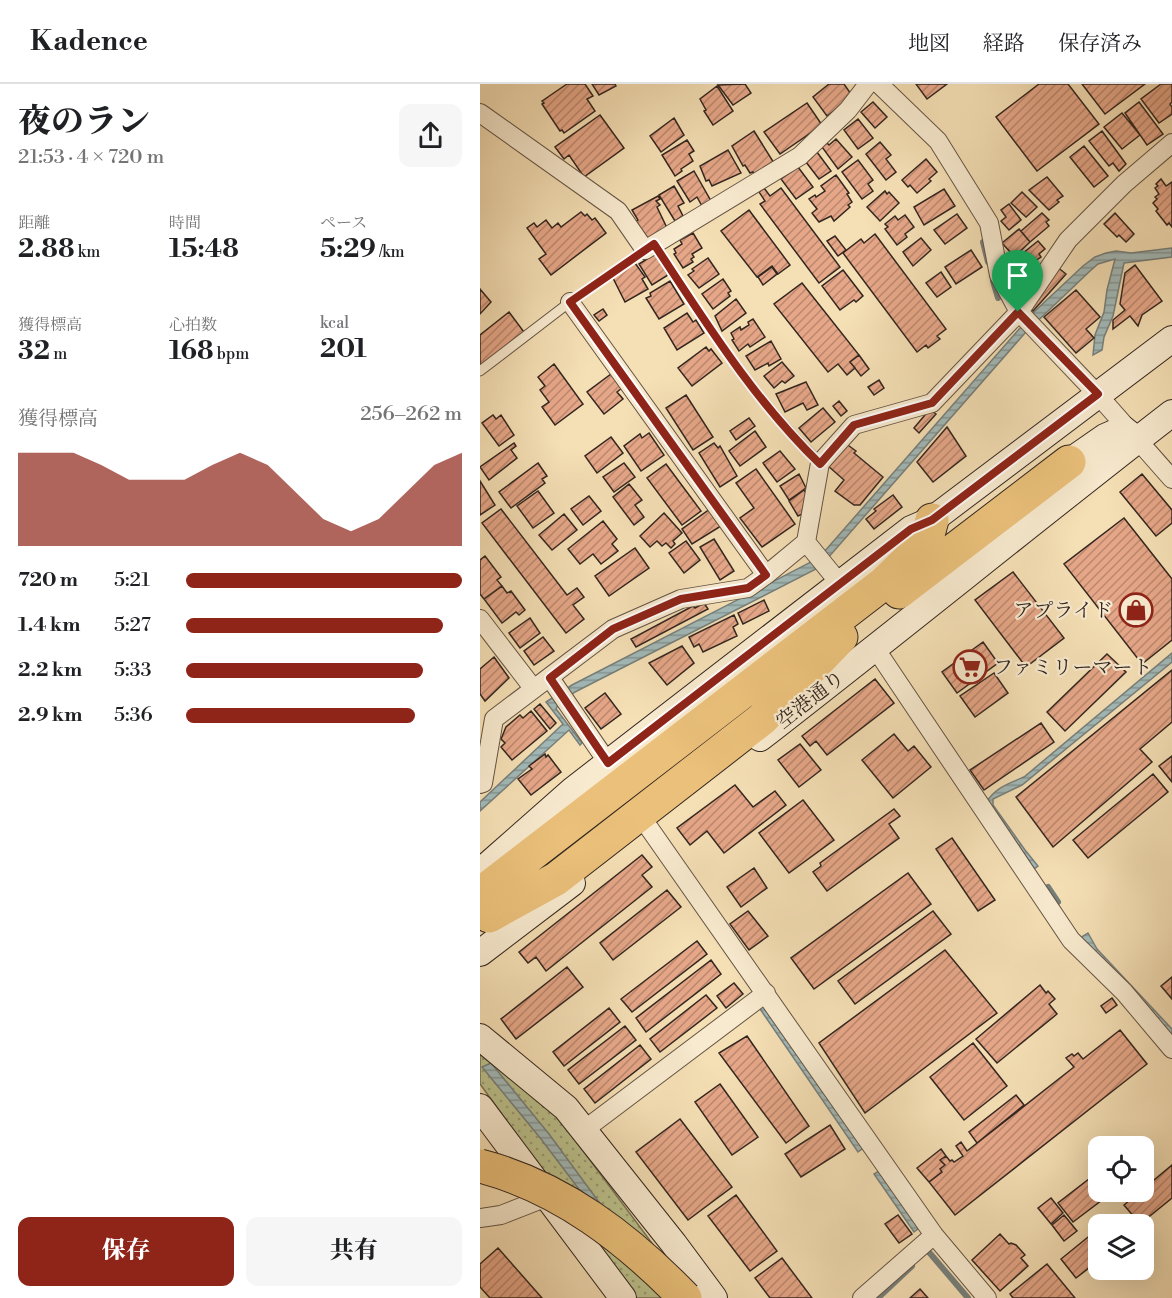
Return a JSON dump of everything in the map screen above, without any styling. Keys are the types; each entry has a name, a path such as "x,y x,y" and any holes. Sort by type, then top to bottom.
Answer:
{"highway":[{"path":"658,779 1069,462"},
{"path":"483,911 884,583 926,542 932,520"},
{"path":"483,911 556,879 762,719 842,637"},
{"path":"483,911 546,867 636,816"},
{"path":"480,1166 528,1183 588,1215 623,1239 685,1298"},
{"path":"480,1180 523,1198 581,1231 614,1253 662,1298"}],"street":[{"path":"480,113 618,211 649,247 800,156 848,111 868,84"},
{"path":"879,84 938,141 984,214 989,223 999,275 1026,320 1098,394 1172,479"},
{"path":"841,585 816,554 820,464 854,425 932,403 1026,320 1068,240 1124,184 1172,143"},
{"path":"570,302 766,575"},
{"path":"480,872 573,790 911,529 932,520 1172,339"},
{"name":"空港通り","path":"480,953 636,816 875,648 1172,413"},
{"path":"1069,462 1105,437 1123,429 1137,440"},
{"path":"480,784 483,783 494,719 533,688 553,683 613,629 681,599 748,588 766,575 816,554"},
{"path":"480,619 533,688"},
{"path":"875,648 1071,940 1124,992 1172,1049"},
{"path":"553,683 608,763"},
{"path":"636,816 766,993 934,1235 987,1298"},
{"path":"585,1130 766,993"},
{"path":"480,1036 566,1108 714,1298"},
{"path":"480,1107 623,1298"},
{"path":"480,1218 501,1215 547,1197"},
{"path":"862,1298 934,1235"}],"lane":[{"path":"480,371 570,302 649,247 773,415 820,464"}],"green space":[{"path":"480,1051 554,1112 693,1298 635,1298 480,1084"}],"water":[{"path":"1172,248 1172,257 1124,263 1113,316 1104,337 1102,350 1093,355 1095,335 1104,312 1115,259 1098,264 1025,333 820,567 575,692 556,709 582,743 580,745 569,730 480,811 480,802 563,724 546,702 572,685 815,560 1035,311 1083,266 1095,257 1106,253 1116,251 1131,253"},
{"path":"1172,653 1172,662 1022,785 993,799 993,805 1038,866 1034,869 985,804 997,790 1024,777"},
{"path":"1088,933 1097,949 1172,1029 1172,1039 1080,938"},
{"path":"765,1005 863,1148 858,1152 758,1006"},
{"path":"491,1063 549,1134 604,1209 581,1192 482,1067"},
{"path":"879,1171 919,1228 914,1232 874,1174"}],"building":[{"path":"567,84 585,84 593,96 587,99 595,111 564,133 560,131 542,101"},
{"path":"592,84 615,84 616,86 599,95"},
{"path":"745,84 751,93 733,105 718,85"},
{"path":"829,84 844,84 853,97 827,116 813,97"},
{"path":"916,84 947,84 927,99"},
{"path":"1039,84 1068,84 1099,124 1037,171 996,117"},
{"path":"1082,84 1145,84 1105,114"},
{"path":"1161,84 1172,84 1170,104 1172,114 1159,123 1141,99"},
{"path":"717,86 733,111 713,125 700,99"},
{"path":"873,102 887,117 875,128 861,112"},
{"path":"1139,102 1163,134 1147,145 1125,113"},
{"path":"807,103 822,125 780,154 764,132"},
{"path":"1122,113 1140,135 1122,149 1104,127"},
{"path":"600,115 624,148 584,177 569,155 564,159 555,147"},
{"path":"674,118 684,135 661,152 650,136"},
{"path":"858,119 873,138 858,149 844,130"},
{"path":"754,131 774,163 755,175 753,172 750,173 745,165 743,166 732,146"},
{"path":"1102,131 1126,164 1119,171 1113,163 1109,166 1089,141"},
{"path":"836,139 852,157 838,169 822,147"},
{"path":"687,140 694,151 689,154 693,161 675,176 662,155"},
{"path":"880,142 891,155 886,159 896,172 886,180 866,154"},
{"path":"1084,146 1108,176 1094,187 1070,157"},
{"path":"814,148 831,171 819,179 806,162 812,157 809,153"},
{"path":"728,150 741,173 712,186 709,180 706,181 700,166"},
{"path":"926,159 937,172 929,179 931,181 917,193 902,180"},
{"path":"858,160 873,180 868,184 873,191 862,199 842,172"},
{"path":"798,167 813,187 796,199 781,179"},
{"path":"694,171 711,201 702,206 697,197 690,202 677,181"},
{"path":"836,175 849,193 847,194 852,202 848,205 850,207 834,221 831,216 819,222 812,213 817,209 809,199 825,191 821,186"},
{"path":"1047,177 1063,196 1049,210 1029,190"},
{"path":"1161,179 1166,186 1172,182 1172,227 1169,223 1167,225 1153,203 1159,194 1155,188 1158,186 1156,184"},
{"path":"674,186 684,203 678,206 683,216 675,221 659,195"},
{"path":"764,188 770,196 781,188 840,267 819,283 760,204 765,201 759,192"},
{"path":"944,189 955,206 924,225 914,207"},
{"path":"885,191 887,194 889,192 899,203 880,221 867,207"},
{"path":"1022,192 1037,207 1026,217 1011,203"},
{"path":"658,196 660,199 656,201 660,205 657,207 667,228 648,239 635,222 638,220 632,210"},
{"path":"1009,204 1021,220 1009,230 1001,221 1006,217 1001,210"},
{"path":"749,210 790,265 778,274 772,266 757,277 721,231"},
{"path":"581,212 585,216 587,214 592,220 595,218 606,233 551,275 539,259 546,254 527,228 534,223 537,227 546,220 552,228 558,223 561,227"},
{"path":"1042,213 1049,220 1046,222 1049,226 1030,242 1021,231"},
{"path":"1115,213 1134,234 1126,242 1119,235 1117,237 1104,224"},
{"path":"957,214 967,228 945,244 934,230"},
{"path":"905,215 914,227 897,245 885,229 888,227 885,224 895,216 898,220"},
{"path":"1019,229 1030,242 1012,259 1010,256 1012,254 1002,243"},
{"path":"693,233 702,248 692,254 693,262 683,268 674,254 676,253 674,249 682,244 680,240"},
{"path":"875,234 946,329 937,336 940,339 928,348 926,345 917,352 843,253 861,239 864,243"},
{"path":"835,236 846,250 838,256 827,241"},
{"path":"921,238 931,250 913,266 903,252"},
{"path":"1038,241 1045,249 1039,254 1041,257 1035,261 1037,264 1017,279 1007,266"},
{"path":"971,250 982,267 956,284 945,267"},
{"path":"655,254 668,275 652,285 639,264"},
{"path":"708,258 719,274 699,288 688,275 694,271 692,269"},
{"path":"635,263 645,277 642,279 648,289 625,302 612,276"},
{"path":"1135,265 1162,301 1142,315 1138,326 1130,316 1113,329 1113,320 1125,310 1120,304 1125,273"},
{"path":"1056,266 1066,274 1033,311 1028,305"},
{"path":"772,267 777,274 763,285 758,277"},
{"path":"843,270 863,296 840,310 822,286"},
{"path":"941,272 951,287 937,297 926,283"},
{"path":"723,279 731,291 728,293 730,296 713,309 702,294"},
{"path":"670,281 684,304 659,319 646,298"},
{"path":"802,283 859,355 850,362 855,368 847,375 838,364 828,372 774,304"},
{"path":"480,289 491,302 480,314"},
{"path":"1076,290 1100,317 1086,329 1094,338 1076,353 1044,317"},
{"path":"736,299 746,313 722,331 715,316"},
{"path":"603,309 607,315 599,321 594,315"},
{"path":"509,312 524,332 480,367 480,335"},
{"path":"687,313 693,322 696,320 704,333 677,350 664,328"},
{"path":"753,319 765,337 750,347 748,344 739,351 732,340 734,339 731,333 740,327 741,330 749,325 748,322"},
{"path":"771,341 781,359 755,370 746,356"},
{"path":"706,347 709,351 711,349 722,363 692,386 678,368"},
{"path":"859,355 869,369 861,376 850,362"},
{"path":"782,362 794,376 785,383 782,381 774,388 764,376"},
{"path":"554,364 583,404 555,425 542,407 549,402 540,390 545,386 538,377"},
{"path":"611,374 622,388 617,392 623,399 604,414 587,392"},
{"path":"879,380 884,388 874,395 868,387"},
{"path":"806,382 818,405 807,410 803,403 785,412 776,394"},
{"path":"686,395 713,437 693,450 666,408"},
{"path":"839,401 847,411 841,416 833,406"},
{"path":"823,408 835,422 811,442 799,428"},
{"path":"930,409 936,414 919,433 914,428"},
{"path":"493,415 496,419 501,415 514,435 499,446 482,423"},
{"path":"749,418 755,426 736,440 730,431"},
{"path":"947,427 966,456 933,482 917,462"},
{"path":"755,431 766,447 740,466 729,451"},
{"path":"649,433 664,455 641,471 624,446 640,434 642,438"},
{"path":"611,437 623,453 597,473 585,456"},
{"path":"514,443 516,446 511,450 517,458 489,480 480,467"},
{"path":"714,443 718,448 720,446 737,476 720,487 699,453"},
{"path":"845,443 883,477 860,505 854,505 835,491 844,480 827,465"},
{"path":"780,451 795,469 777,482 763,463"},
{"path":"538,463 547,476 542,479 545,483 511,508 499,492"},
{"path":"624,463 635,477 614,492 603,477"},
{"path":"666,464 701,511 682,525 647,478"},
{"path":"756,469 795,524 762,547 740,518 754,508 736,483"},
{"path":"799,474 806,488 789,500 780,486"},
{"path":"1142,474 1172,510 1172,523 1156,536 1120,492"},
{"path":"480,481 495,505 480,515"},
{"path":"629,484 642,500 635,505 644,517 634,525 613,497"},
{"path":"804,490 806,493 802,514 798,516 789,501"},
{"path":"538,491 554,513 533,528 517,506"},
{"path":"893,495 902,507 874,529 866,519 876,511 874,509"},
{"path":"589,496 601,511 583,525 571,509"},
{"path":"501,509 567,595 577,588 584,597 573,605 584,619 566,633 482,523"},
{"path":"710,509 721,526 692,544 682,529"},
{"path":"664,513 682,533 673,541 675,544 671,548 666,543 662,546 657,541 650,547 640,536"},
{"path":"564,514 577,530 552,550 539,535"},
{"name":"アプライド","path":"1124,518 1172,579 1172,640 1142,664 1064,564"},
{"path":"603,521 617,539 612,544 618,551 601,564 593,554 580,564 568,549"},
{"path":"714,539 734,571 720,580 700,547"},
{"path":"686,541 700,560 684,573 669,553"},
{"path":"635,548 649,568 609,596 595,576"},
{"path":"485,556 501,577 497,580 502,586 484,599 480,594 480,560"},
{"path":"1013,572 1064,638 1026,667 975,600"},
{"path":"502,586 507,593 511,591 525,610 519,615 516,612 502,623 484,599"},
{"path":"764,600 769,611 743,624 738,613"},
{"path":"704,603 708,609 636,647 631,639 693,606 695,608"},
{"path":"734,615 738,624 733,627 737,636 703,652 699,644 694,647 689,637"},
{"path":"530,618 540,633 520,648 509,633"},
{"path":"543,637 554,651 534,665 524,651"},
{"name":"ファミリーマート","path":"983,642 998,663 957,693 942,672"},
{"path":"682,646 694,663 667,685 649,663"},
{"path":"1107,654 1126,672 1065,731 1047,712"},
{"path":"494,657 509,678 485,701 480,694 480,669"},
{"path":"1172,670 1172,722 1140,749 1152,762 1053,847 1016,797"},
{"path":"994,673 1008,693 975,717 960,696"},
{"path":"875,679 894,703 827,755 816,741 810,746 802,736"},
{"path":"605,693 621,714 601,729 585,708"},
{"path":"540,704 556,723 550,729 534,709"},
{"path":"531,711 547,731 512,760 501,747 505,743 501,739 506,727 520,715 523,718"},
{"path":"1041,723 1054,742 984,790 970,770"},
{"path":"894,734 908,751 914,746 931,767 893,798 862,760"},
{"path":"800,744 821,770 799,787 778,760"},
{"path":"545,754 561,772 531,795 518,779 532,769 529,766"},
{"path":"1172,756 1172,782 1159,766"},
{"path":"1153,774 1168,792 1088,858 1073,840"},
{"path":"735,785 753,807 775,791 786,805 724,853 707,831 690,845 677,828"},
{"path":"803,800 834,840 789,873 759,833"},
{"path":"894,809 900,816 889,824 899,838 827,891 813,872 821,866 820,863"},
{"path":"952,838 995,900 978,911 936,849"},
{"path":"642,855 652,867 642,875 652,887 546,971 536,957 528,963 519,952"},
{"path":"754,868 767,888 741,907 727,887"},
{"path":"908,873 931,904 814,989 791,958"},
{"path":"667,890 681,907 613,960 600,943"},
{"path":"748,911 768,936 749,950 730,924"},
{"path":"933,911 951,934 855,1004 838,981"},
{"path":"697,941 707,954 632,1012 621,999"},
{"path":"945,950 997,1013 865,1113 819,1043"},
{"path":"711,960 721,974 646,1032 636,1018"},
{"path":"567,967 583,987 516,1039 501,1019"},
{"path":"1172,977 1172,999 1161,986"},
{"path":"734,983 743,994 726,1008 717,996"},
{"path":"1040,985 1055,999 1049,1004 1057,1014 997,1063 976,1039"},
{"path":"706,995 717,1008 660,1052 650,1039"},
{"path":"1112,998 1117,1005 1106,1013 1101,1006"},
{"path":"609,1008 620,1022 564,1066 553,1052"},
{"path":"625,1026 636,1040 579,1084 568,1070"},
{"path":"1120,1030 1147,1064 955,1215 929,1182 942,1172 940,1169 945,1165 940,1160 946,1156 954,1162 963,1156 956,1146 961,1142 967,1151 1074,1067 1066,1058 1078,1053 1083,1059"},
{"path":"747,1036 809,1126 786,1143 719,1053"},
{"path":"973,1043 1007,1086 964,1120 930,1077"},
{"path":"640,1045 651,1059 595,1103 584,1089"},
{"path":"720,1084 758,1137 732,1155 695,1102"},
{"path":"1016,1095 1024,1105 977,1143 969,1132"},
{"path":"680,1119 732,1187 688,1220 636,1152"},
{"path":"830,1125 845,1149 801,1177 785,1154"},
{"path":"941,1149 946,1156 940,1160 945,1165 940,1169 942,1172 929,1182 917,1168"},
{"path":"1172,1165 1172,1198 1152,1214 1132,1214 1124,1205 1128,1202 1154,1202 1154,1180"},
{"path":"1088,1180 1088,1202 1099,1202 1073,1222 1058,1203"},
{"path":"736,1195 777,1251 750,1271 708,1216"},
{"path":"1051,1198 1063,1213 1051,1224 1038,1208"},
{"path":"898,1215 912,1234 899,1243 885,1224"},
{"path":"1064,1215 1077,1231 1064,1241 1052,1225"},
{"path":"1000,1234 1009,1244 1016,1245 1025,1255 1021,1258 1028,1266 1000,1291 972,1260"},
{"path":"1088,1237 1088,1269 1076,1278 1061,1259"},
{"path":"498,1248 542,1298 490,1298 480,1287 480,1264"},
{"path":"782,1258 812,1298 770,1298 755,1278"},
{"path":"1047,1264 1075,1298 1013,1298 1010,1294"},
{"path":"920,1289 928,1298 910,1298"}],"waterway":[{"path":"983,242 988,262"},
{"path":"993,281 998,298"},
{"path":"1048,887 1058,902"},
{"path":"926,1245 928,1251 968,1298"},
{"path":"878,1298 912,1266"}],"place":[{"name":"アプライド","path":"1136,610"},
{"name":"ファミリーマート","path":"970,667"}],"route":[{"path":"654,244 737,368 773,415 820,464 854,425 932,403 1018,312 1098,394 932,520 911,529 608,763 550,678 613,629 681,599 748,588 766,575 570,302 654,244"}]}
